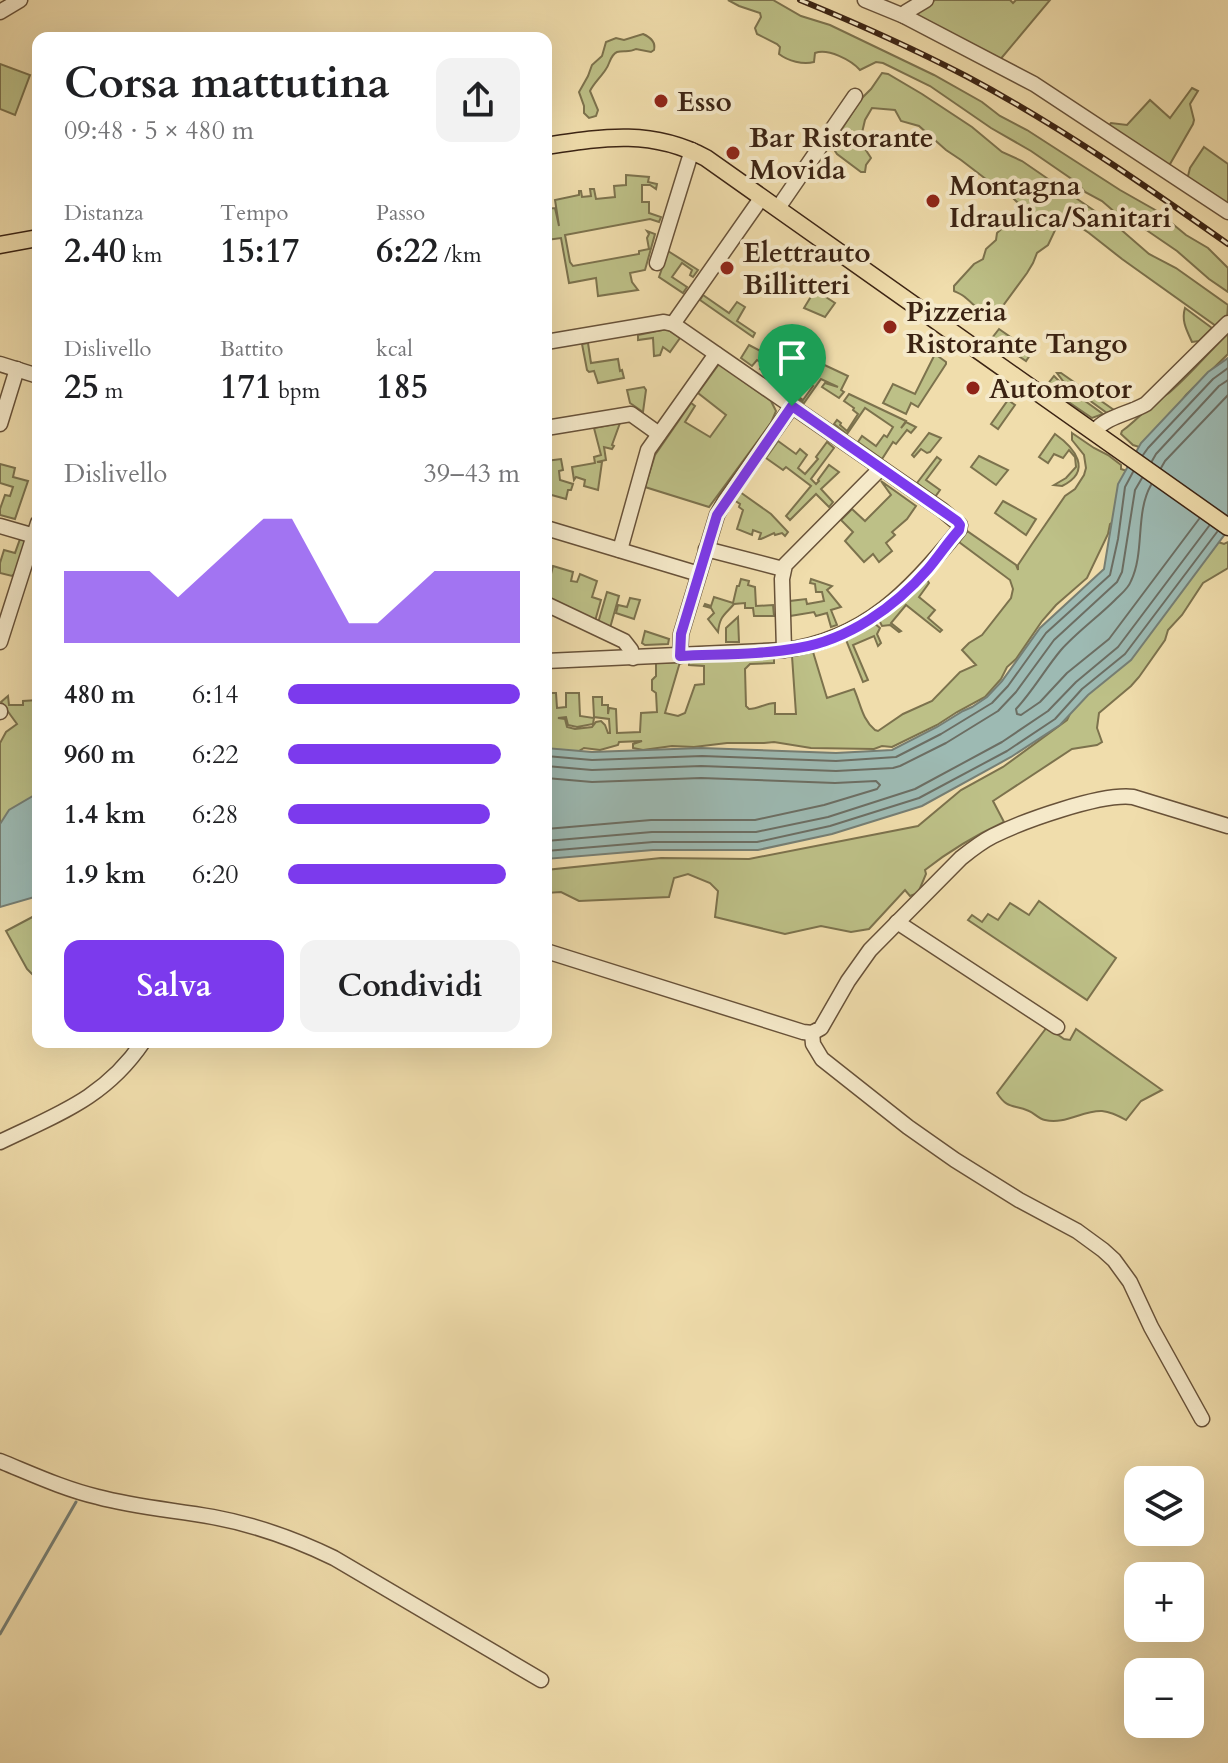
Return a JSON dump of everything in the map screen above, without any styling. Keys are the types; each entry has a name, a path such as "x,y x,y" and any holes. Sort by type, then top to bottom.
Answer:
{"main road":[{"path":"552,145 622,137 653,139 692,150 1228,527"},
{"path":"0,245 32,239"}],"street":[{"path":"0,12 20,0"},
{"path":"865,0 904,16 1034,84 1228,212"},
{"path":"904,16 926,0"},
{"path":"778,208 855,96"},
{"path":"657,263 692,150"},
{"path":"673,324 762,197"},
{"path":"552,341 664,322 673,324 960,525 924,573 885,608 840,636 817,644 784,650 552,661"},
{"path":"1095,431 1106,420 1146,404 1228,323"},
{"path":"620,550 648,450 716,354"},
{"path":"0,364 32,374"},
{"path":"0,424 17,369"},
{"path":"680,656 681,634 717,515 792,406"},
{"path":"552,427 631,414 659,434"},
{"path":"784,650 783,569 789,559 881,468"},
{"path":"0,526 32,531"},
{"path":"552,530 699,574"},
{"path":"0,642 32,547"},
{"path":"706,549 783,569"},
{"path":"552,607 624,641 633,658"},
{"path":"681,634 686,646 702,655"},
{"path":"552,953 812,1033 821,1028 870,950 950,868 977,845 1018,826 1089,802 1118,796 1133,797 1228,826"},
{"path":"897,922 1057,1027"},
{"path":"812,1033 813,1044 822,1059 908,1127 981,1178 1091,1240 1114,1260 1137,1294 1151,1327 1202,1419"},
{"path":"0,1142 85,1101 116,1076 138,1048"},
{"path":"0,1461 97,1497 248,1525 301,1542 334,1558 541,1680"}],"green space":[{"path":"728,0 773,0 801,16 830,25 934,75 982,102 1157,211 1208,248 1228,268 1228,292 1177,251 1117,214 1031,151 930,86 883,63 876,62 860,70 851,62 826,52 815,53 814,62 810,63 787,59 779,54 777,44 757,34 755,28 760,13"},
{"path":"935,0 1010,0 1013,3 1016,0 1050,0 999,61 915,14"},
{"path":"643,34 652,40 654,50 636,49 613,55 590,91 598,110 596,116 589,118 584,113 579,92 592,65 602,56 606,42"},
{"path":"0,64 30,75 15,115 0,109"},
{"path":"882,73 922,94 972,127 1002,152 1022,161 1118,227 1149,254 1176,268 1228,305 1227,319 1216,326 1068,219 1057,226 1048,245 1037,253 1027,273 994,318 989,317 954,291 954,286 974,264 983,259 986,249 996,240 997,233 1020,205 919,126 901,121 895,110 872,108 865,120 860,141 871,158 865,172 833,148 833,143 861,99"},
{"path":"1192,88 1198,91 1190,104 1193,124 1170,164 1165,165 1108,127 1111,123 1127,125 1150,100 1170,118"},
{"path":"1204,147 1228,164 1228,208 1187,180 1190,168"},
{"path":"626,175 649,177 648,182 657,184 656,189 642,185 642,202 649,202 649,213 661,217 659,222 650,219 565,235 573,266 639,254 639,251 649,249 647,231 655,234 645,270 630,273 638,290 598,296 596,278 569,283 561,238 552,239 552,208 555,208 559,226 555,200 579,195 579,191 582,197 591,196 590,189 594,189 596,199 615,197 614,186 626,185"},
{"path":"668,251 698,270 693,277 690,275 692,270 682,263 672,277 687,287 683,293 659,277"},
{"path":"815,290 835,303 825,317 804,308"},
{"path":"703,295 729,313 737,302 745,307 737,321 755,333 753,337 700,300"},
{"path":"1185,308 1212,328 1199,341 1192,342 1188,334 1184,322"},
{"path":"667,329 680,338 670,352 663,347 660,355 654,356 653,338 638,340 638,335"},
{"path":"999,329 1032,352 1026,361 992,338"},
{"path":"1228,333 1228,354 1186,395 1161,429 1139,447 1121,434 1152,404 1178,385"},
{"path":"588,343 591,363 618,359 624,378 598,383 594,371 587,370 582,344"},
{"path":"749,345 774,358 765,372 760,369 763,364 757,360 752,366 741,358"},
{"path":"801,354 848,376 839,398 822,387 825,383 838,387 821,379 804,403 794,396 803,400 813,386 799,373 802,370 794,366"},
{"path":"935,354 946,364 918,407 911,403 906,414 883,403 893,384 915,394"},
{"path":"719,364 771,401 776,411 771,423 709,507 645,487 655,455 691,403 695,406 685,422 710,437 726,415 698,393"},
{"path":"1057,373 1114,410 1107,413 1063,381"},
{"path":"1054,376 1103,414 1092,418 1048,388"},
{"path":"644,387 643,412 630,403 627,390"},
{"path":"849,394 906,421 901,428 906,422 916,427 911,433 907,430 896,444 893,442 882,459 858,442 862,436 876,446 893,427 865,408 847,434 834,424 837,420 847,431 858,414 844,401"},
{"path":"1008,400 1015,405 998,429 991,424"},
{"path":"620,423 612,449 604,447 606,460 597,462 602,462 598,490 584,486 585,480 576,477 574,480 572,467 595,463 594,457 601,455 594,428"},
{"path":"929,433 941,438 930,452 921,449 914,457 912,455"},
{"path":"1072,433 1108,455 1121,465 1121,469 1133,473 1087,578 1042,621 985,697 892,747 811,748 774,742 643,750 633,748 633,744 642,741 619,742 600,750 584,748 574,754 552,754 552,693 556,693 557,708 566,707 566,693 579,693 580,716 594,718 593,724 577,727 568,725 566,717 558,718 565,719 567,727 575,729 592,727 601,721 610,733 609,719 594,717 593,697 602,697 602,705 608,705 608,714 609,708 616,709 617,733 640,732 641,713 657,712 656,693 652,690 656,663 680,662 665,713 678,716 685,713 695,685 704,684 704,666 689,665 689,662 774,658 774,663 750,664 745,669 746,706 753,709 775,703 775,714 796,714 792,656 813,652 827,698 854,689 864,716 875,730 932,701 960,672 976,665 962,650 982,635 1011,598 1013,589 1010,580 959,542 967,531 1016,565 1018,570 1018,565 1065,496 1075,489 1084,475 1084,455 1072,440"},
{"path":"1055,434 1069,446 1078,460 1079,467 1077,474 1062,486 1054,485 1076,467 1075,457 1069,450 1063,458 1054,454 1048,463 1039,457"},
{"path":"778,441 796,454 800,449 807,455 798,468 805,474 827,442 834,448 811,479 816,484 829,465 839,472 821,489 833,502 829,507 816,494 790,520 786,516 811,486 786,467 783,470 766,458"},
{"path":"979,456 1008,470 996,485 971,467"},
{"path":"937,457 941,460 926,480 940,490 935,497 917,483"},
{"path":"561,459 563,470 559,471 560,480 573,484 566,499 552,495 552,460"},
{"path":"0,464 15,468 13,477 28,481 15,519 0,515 5,495 10,496 13,487 0,483"},
{"path":"881,481 916,506 886,543 892,551 879,562 873,554 864,562 845,541 853,532 841,520 852,509 865,521 891,495"},
{"path":"740,492 771,514 788,532 785,536 774,533 759,539 761,533 753,530 752,535 737,529 743,510 734,500"},
{"path":"1003,501 1036,519 1026,535 995,513"},
{"path":"20,539 27,541 16,576 0,573 4,550 15,553"},
{"path":"1218,542 1228,542 1228,568 1203,583 1168,630 1165,640 1139,677 1099,713 1097,728 1102,742 1072,749 993,801 1004,822 963,844 925,870 918,893 910,896 905,890 869,929 851,932 821,926 785,934 715,917 718,891 710,883 688,874 674,878 669,897 579,901 561,892 552,893 552,869 661,858 749,859 918,826 961,790 1003,767 1067,720 1086,680"},
{"path":"553,566 573,572 571,581 577,582 580,574 597,581 592,597 601,600 595,621 552,600"},
{"path":"741,579 755,587 756,606 773,605 774,616 754,616 753,608 745,608 745,603 734,604 722,619 718,632 708,619 714,613 704,606 711,606 714,597 733,603"},
{"path":"811,579 832,586 827,590 841,607 831,610 837,625 831,627 827,613 790,616 790,601 806,599 807,604 824,601 822,592 816,592 815,584 810,583"},
{"path":"927,580 929,583 919,597 935,610 928,618 942,630 940,632 906,605 891,623 901,631 890,625 882,626 879,620"},
{"path":"607,592 619,596 610,628 598,623"},
{"path":"630,598 640,600 634,619 616,613 618,605 627,607"},
{"path":"738,617 739,642 726,642 726,628"},
{"path":"874,623 880,628 877,634 881,643 878,646 874,636 853,645 868,680 863,682 846,640"},
{"path":"645,631 669,639 668,644 645,645 642,643"},
{"path":"8,696 9,705 23,705 23,701 32,700 32,808 0,833 0,743 6,732 17,724 1,702"},
{"path":"1039,901 1116,958 1087,1000 968,920 972,915 982,922 988,914 998,920 1010,903 1029,915"},
{"path":"32,917 32,974 27,969 6,931"},
{"path":"1047,1027 1070,1040 1076,1029 1162,1090 1141,1101 1126,1120 1102,1111 1052,1121 1008,1104 997,1093"}],"water":[{"path":"1228,358 1228,530 1131,660 1088,695 1060,725 1011,757 922,806 832,834 758,850 653,850 552,858 552,749 592,752 701,748 836,753 892,750 987,697 1040,628 1104,569 1118,484 1141,443 1208,372"},
{"path":"32,797 32,898 0,907 0,824 9,810"}],"waterway":[{"path":"0,1634 76,1502"}],"railway":[{"path":"800,0 905,46 1034,114 1228,244"}],"place":[{"name":"Esso","path":"661,101"},
{"name":"Bar Ristorante Movida","path":"733,153"},
{"name":"Montagna Idraulica/Sanitari","path":"933,201"},
{"name":"Elettrauto Billitteri","path":"727,268"},
{"name":"Pizzeria Ristorante Tango","path":"890,327"},
{"name":"Automotor","path":"973,388"}],"route":[{"path":"792,406 957,521 959,530 910,587 885,608 840,636 787,650 680,656 681,634 717,515 792,406"}]}
